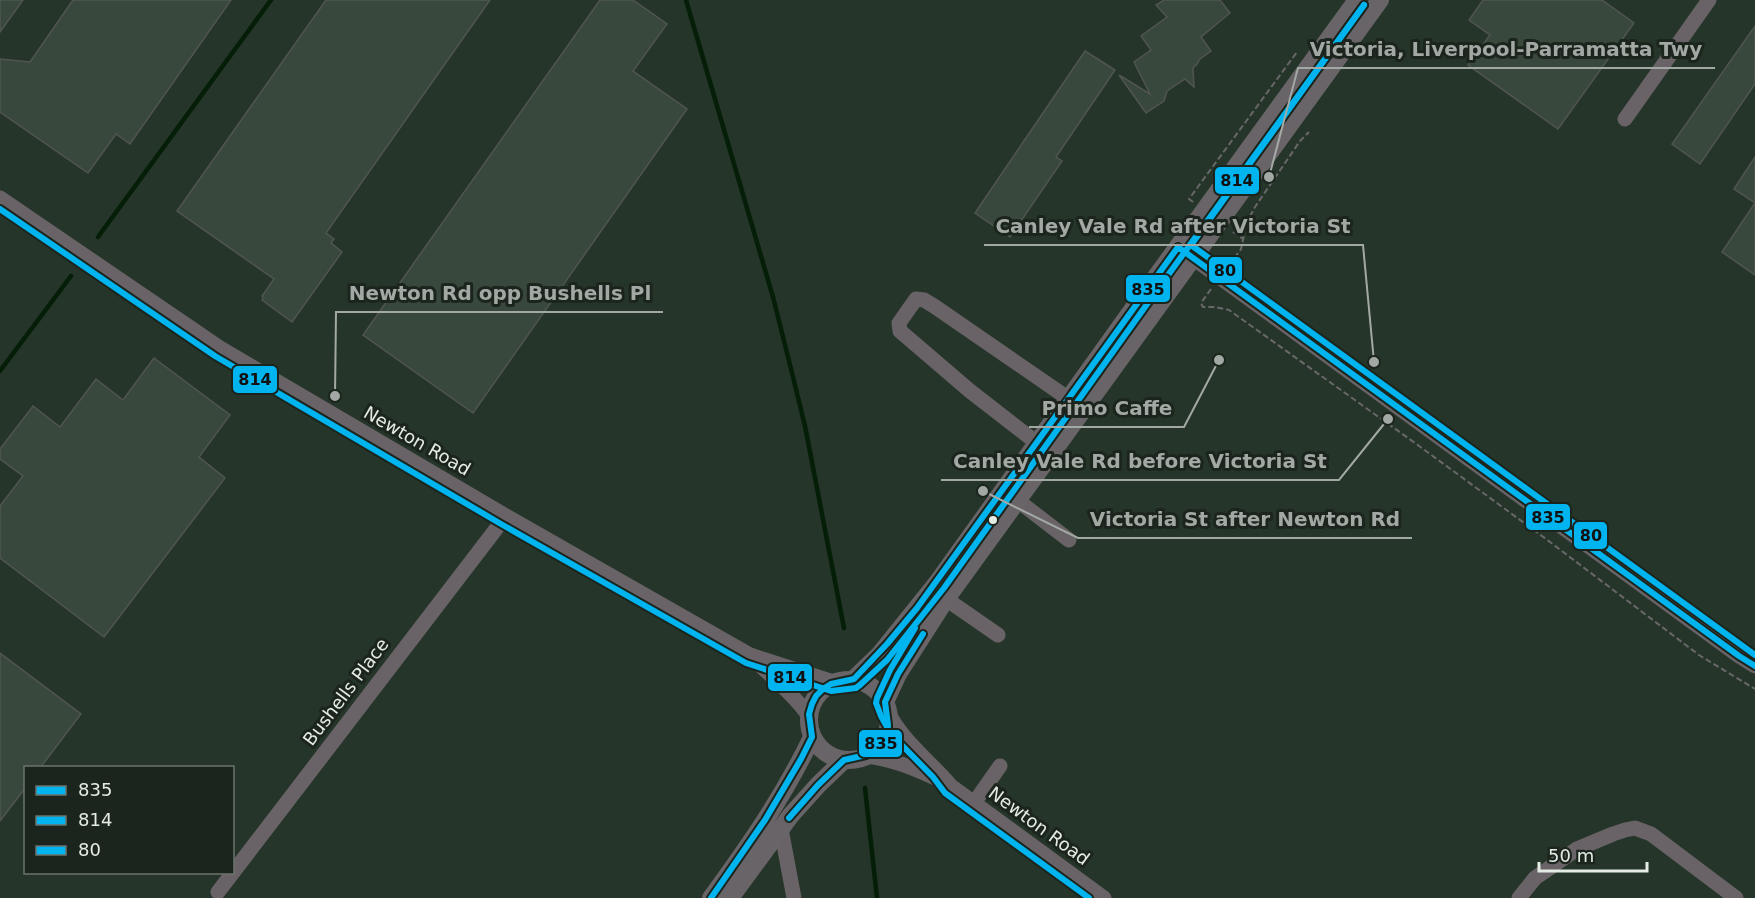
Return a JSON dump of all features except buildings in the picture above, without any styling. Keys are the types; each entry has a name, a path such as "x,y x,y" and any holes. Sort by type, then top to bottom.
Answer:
{"main road":[{"path":"887,707 878,691 867,683 854,679 843,679 824,687 816,695 808,715 808,726 820,748 831,756 844,760 866,756 883,741 887,732 887,707 898,674 946,599 1017,500 1357,0"},
{"path":"854,679 880,654 913,614 1069,399 1380,0"},
{"path":"711,898 776,804 796,771 812,737"},
{"path":"730,898 781,829 818,785 844,760"}],"street":[{"path":"1625,119 1709,0"},
{"name":"Newton Road","path":"0,198 220,348 506,516 750,655 833,682"},
{"path":"1185,253 1755,666"},
{"path":"1037,443 970,392 900,331 899,323 916,299 924,300 934,306 1069,399"},
{"path":"1017,500 1069,540"},
{"name":"Bushells Place","path":"234,871 506,516"},
{"path":"946,599 998,635"},
{"path":"750,655 787,689 808,715"},
{"name":"Newton Road","path":"887,707 896,727 907,741 934,765 951,786"},
{"name":"Newton Road","path":"866,756 910,766 951,786 1104,898"},
{"path":"974,803 1000,766"},
{"path":"1519,898 1535,878 1577,849 1613,834 1635,828 1644,830 1736,898"},
{"path":"781,829 795,898"},
{"name":"Bushells Place","path":"218,892 232,874"}],"path":[{"path":"1189,199 1298,51"},
{"path":"1241,249 1247,222 1255,207 1300,141 1309,132"},
{"path":"1202,303 1203,307 1229,310 1415,442 1699,655 1755,689"}],"shaded area":[{"path":"0,0 1755,0 1755,898 0,898"}],"waterway":[{"path":"98,237 271,0"},
{"path":"686,0 773,297 805,426 844,628"},
{"path":"0,371 71,276"},
{"path":"865,788 877,898"}],"transit line":[{"name":"814","path":"0,209 215,356 501,524 746,663 831,691 856,688 887,660 944,588 1364,5"},
{"name":"80","path":"1364,5 1191,245 1755,655"},
{"name":"835","path":"711,898 765,820 801,759 812,737 809,714 816,696 831,684 854,679 917,608 1178,247 1755,666"},
{"name":"814","path":"915,628 890,670 877,698 876,703 881,716 891,734 933,777 945,793 1089,898"},
{"name":"835","path":"789,818 844,760 866,755 881,743 888,725 885,702 898,674 923,634"}],"place":[{"name":"Victoria, Liverpool-Parramatta Twy","path":"1269,177"},
{"name":"Primo Caffe","path":"1219,360"},
{"name":"Canley Vale Rd after Victoria St","path":"1374,362"},
{"name":"Newton Rd opp Bushells Pl","path":"335,396"},
{"name":"Canley Vale Rd before Victoria St","path":"1388,419"},
{"name":"Victoria St after Newton Rd","path":"983,491"}]}
